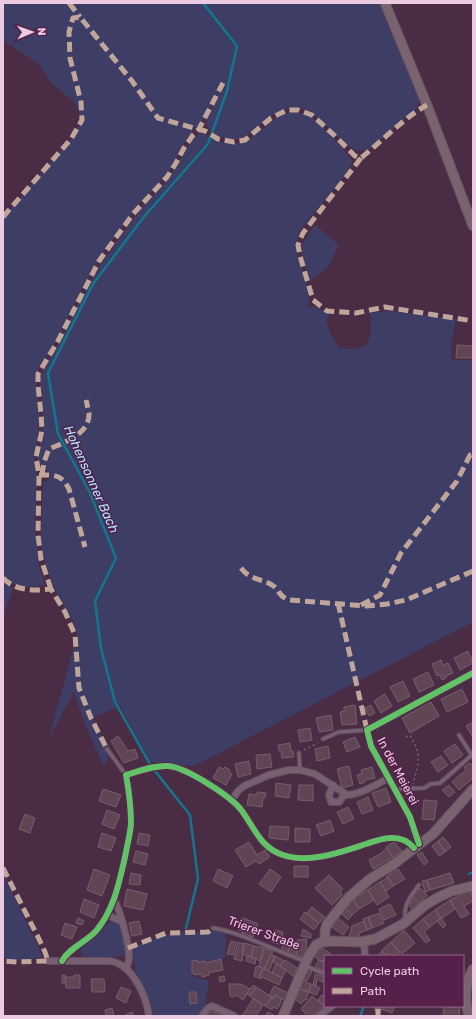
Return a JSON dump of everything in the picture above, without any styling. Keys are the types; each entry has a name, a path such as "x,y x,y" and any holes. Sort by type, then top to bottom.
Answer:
{"main road":[{"path":"385,3 427,105 473,226"},
{"path":"473,788 441,826 394,864 370,879 348,898 328,924 325,931 325,942 364,942 387,933 406,922 425,905 439,897 452,891 473,886"},
{"name":"Trierer Straße","path":"283,1016 305,963 314,946 325,942"},
{"path":"469,1016 465,995 467,982 473,969"}],"street":[{"name":"In der Meierei","path":"417,846 410,817 371,746 366,730 473,673"},
{"path":"62,961 65,955 83,943 96,931 107,915 114,900 130,831 130,809 126,775 155,767 172,767 183,770 232,800 265,845 274,852 287,856 303,858 326,854 389,838 404,840 417,846"},
{"path":"232,800 241,788 258,779 284,770 300,770 315,774 347,795 382,782 388,778"},
{"path":"333,785 329,795 331,802 339,802 344,793"},
{"path":"114,900 122,920 129,955 126,968"},
{"path":"107,915 122,920"},
{"path":"364,942 365,955"},
{"path":"48,961 114,961 126,968 134,979 145,1000 149,1016"},
{"path":"202,1016 208,1008 212,1006 234,1016"},
{"path":"319,1016 331,1007"}],"lane":[{"path":"323,739 339,732 366,730"},
{"path":"396,792 400,789 424,788 431,784 440,783 472,756 459,735"},
{"path":"107,748 126,775"},
{"path":"299,753 300,770"},
{"path":"406,922 406,906 419,885"},
{"name":"Trierer Straße","path":"212,928 264,945 305,963 324,973"}],"path":[{"path":"406,737 410,735 419,754 418,766 412,788"},
{"path":"299,753 323,739"}],"shaded area":[{"path":"3,3 380,3 419,96 419,103 415,110 372,147 363,151 350,147 313,114 300,108 289,108 280,111 271,116 249,134 241,138 232,139 217,135 211,131 206,124 222,85 199,129 193,127 193,130 185,141 173,166 140,202 105,250 80,292 56,342 39,367 36,376 37,396 40,412 34,460 37,482 35,531 39,566 45,585 34,587 17,585 7,580 3,575 3,217 71,139 82,120 75,103 52,84 39,64 3,40"},
{"path":"291,112 300,113 317,122 334,138 353,162 343,178 301,229 298,235 296,245 297,254 309,293 307,306 309,308 314,306 330,314 326,321 332,337 340,348 356,349 367,344 371,334 370,313 389,311 456,319 451,345 452,360 473,360 473,622 194,766 150,762 120,706 93,718 107,751 110,752 104,767 86,727 74,692 49,738 73,649 79,648 77,633 73,621 57,594 45,563 41,544 42,495 44,482 49,479 50,472 40,466 38,457 44,413 40,382 41,375 83,295 103,261 143,206 169,178 195,136 201,133 224,143 235,144 244,142 252,138 273,121"},
{"path":"315,225 339,245 325,270 310,281 301,252 302,244"},
{"path":"3,582 13,589 3,617"},
{"path":"3,874 42,954 41,958 16,960 3,958"},
{"path":"112,921 119,923 127,956 83,958 80,949"},
{"path":"188,930 204,933 215,930 226,933 226,957 206,963 205,961 192,961 192,976 209,981 205,1006 198,1016 154,1016 151,1003 136,972 131,948 161,936"}],"building":[{"path":"457,345 473,346 473,358 456,358"},
{"path":"468,651 473,663 460,670 454,658"},
{"path":"441,660 443,665 448,663 453,673 446,676 446,678 442,680 440,675 437,676 432,664"},
{"path":"428,672 434,685 419,692 413,679"},
{"path":"403,681 410,696 398,702 390,687"},
{"path":"462,689 468,702 447,712 441,699"},
{"path":"385,694 392,706 381,713 374,701"},
{"path":"431,702 439,716 410,733 402,718"},
{"path":"355,705 357,724 342,725 340,712 344,711 344,707"},
{"path":"371,705 375,713 369,716 365,708"},
{"path":"331,715 333,730 319,732 316,718"},
{"path":"473,722 473,737 466,726"},
{"path":"310,728 312,740 300,742 298,730"},
{"path":"118,736 128,751 135,749 138,758 124,763 111,741"},
{"path":"355,737 360,747 347,752 343,742"},
{"path":"290,743 291,751 293,751 294,757 282,758 278,745"},
{"path":"455,744 463,755 452,763 444,751"},
{"path":"328,746 330,758 317,761 315,749"},
{"path":"270,754 272,767 257,769 256,755"},
{"path":"441,756 448,765 438,772 431,762"},
{"path":"249,761 251,774 238,777 235,764"},
{"path":"470,763 473,766 473,778 459,790 452,782 466,770 464,767"},
{"path":"349,766 353,785 342,788 337,769"},
{"path":"219,767 223,769 225,767 230,770 229,772 232,774 226,785 213,778"},
{"path":"372,767 375,778 365,780 365,782 360,784 357,775 362,774 361,770"},
{"path":"276,783 291,785 289,798 275,796"},
{"path":"299,785 313,785 313,801 298,800"},
{"path":"449,785 455,792 449,797 442,790"},
{"path":"386,788 391,802 378,807 372,793"},
{"path":"103,789 121,795 116,807 99,801"},
{"path":"257,792 266,793 265,798 263,798 262,807 247,805 249,794 257,795"},
{"path":"368,797 373,810 362,814 357,802"},
{"path":"424,800 437,801 434,820 422,819"},
{"path":"348,807 354,819 343,824 337,812"},
{"path":"107,810 120,815 114,829 102,824"},
{"path":"25,814 35,818 30,833 19,829"},
{"path":"330,820 334,831 321,836 316,825"},
{"path":"270,826 289,827 288,840 269,838"},
{"path":"295,828 310,829 310,842 295,842"},
{"path":"102,833 116,838 111,851 98,847"},
{"path":"139,833 150,835 148,846 137,844"},
{"path":"443,837 451,847 445,852 438,841"},
{"path":"438,841 445,852 439,856 432,846"},
{"path":"249,842 257,855 265,850 270,857 259,864 256,861 246,867 235,850"},
{"path":"394,842 402,851 393,857 386,847"},
{"path":"387,848 393,857 373,869 369,860"},
{"path":"136,851 148,854 145,865 133,862"},
{"path":"422,852 428,862 424,865 417,855"},
{"path":"294,866 308,866 308,877 294,877"},
{"path":"94,869 110,875 102,896 87,890"},
{"path":"218,869 233,876 227,888 213,881"},
{"path":"270,869 281,877 271,892 259,884"},
{"path":"398,869 405,879 393,886 387,876"},
{"path":"131,873 141,875 140,885 129,884"},
{"path":"450,873 454,883 430,890 427,880"},
{"path":"329,875 343,889 340,892 342,895 332,905 315,888"},
{"path":"388,877 393,886 386,891 380,882"},
{"path":"427,880 430,890 425,892 422,881"},
{"path":"380,882 389,897 377,905 368,890"},
{"path":"420,888 427,895 419,903 412,896"},
{"path":"127,889 147,894 143,910 124,906"},
{"path":"368,890 374,900 359,909 353,899"},
{"path":"470,890 473,901 464,906 469,914 461,918 450,900"},
{"path":"412,896 419,903 412,910 410,906"},
{"path":"84,899 99,905 94,918 80,912"},
{"path":"353,899 359,909 352,915 345,908"},
{"path":"450,900 455,909 441,919 435,910"},
{"path":"390,904 396,915 384,920 379,909"},
{"path":"312,907 325,917 319,923 307,913"},
{"path":"345,908 352,915 348,920 341,913"},
{"path":"435,910 441,918 430,927 423,919"},
{"path":"305,912 319,923 314,930 300,919"},
{"path":"379,913 384,923 372,928 368,917"},
{"path":"368,917 372,928 367,930 363,919"},
{"path":"78,918 84,921 82,925 76,923"},
{"path":"243,918 258,924 253,937 242,933 243,931 239,930"},
{"path":"338,918 349,927 343,935 332,927"},
{"path":"441,918 446,925 443,928 437,921"},
{"path":"423,919 430,927 424,932 430,940 426,943 413,928"},
{"path":"139,921 142,934 132,936 129,923"},
{"path":"364,921 367,930 360,933 359,936 349,937 352,926"},
{"path":"65,923 77,927 72,939 61,935"},
{"path":"303,929 311,934 311,938 301,936"},
{"path":"275,930 283,932 282,937 274,935"},
{"path":"404,930 415,943 402,954 391,942"},
{"path":"274,935 284,937 283,945 272,942"},
{"path":"307,939 305,958 296,955 297,940"},
{"path":"231,941 236,942 233,955 227,954"},
{"path":"238,942 244,944 242,961 234,959"},
{"path":"283,942 289,942 288,953 282,951"},
{"path":"289,942 297,942 296,955 288,953"},
{"path":"391,942 400,952 397,955 386,955 381,951"},
{"path":"244,943 254,946 251,957 242,954"},
{"path":"254,946 264,948 260,961 251,957"},
{"path":"264,948 273,951 264,969 259,966"},
{"path":"322,948 331,954 324,955 324,961 315,957"},
{"path":"382,951 386,955 378,955"},
{"path":"271,954 275,956 269,971 264,969"},
{"path":"247,956 256,959 255,964 246,961"},
{"path":"275,956 284,961 280,966 272,961"},
{"path":"221,959 223,970 208,973 209,975 202,977 201,974 195,975 192,973 192,961 205,961 206,963"},
{"path":"285,960 297,968 294,977 280,966"},
{"path":"319,960 324,962 324,971 315,967"},
{"path":"276,963 286,970 282,978 272,973"},
{"path":"256,966 263,968 260,976 262,977 261,979 254,976"},
{"path":"263,968 282,978 279,985 260,976"},
{"path":"306,968 312,971 307,981 302,979"},
{"path":"315,974 324,977 323,982 317,979 316,986 313,985"},
{"path":"62,975 65,975 66,983 62,983"},
{"path":"74,975 80,975 80,988 66,988 65,977 74,977"},
{"path":"224,976 225,981 220,982 219,977"},
{"path":"91,979 104,979 105,992 92,992"},
{"path":"302,981 311,984 309,992 299,989"},
{"path":"229,984 241,984 250,989 243,1000 236,995 234,997 230,996"},
{"path":"311,984 320,988 316,995 309,992"},
{"path":"253,985 256,987 250,996 247,994"},
{"path":"274,986 290,994 286,1001 275,995 274,998 269,996"},
{"path":"121,987 131,991 126,1003 116,998"},
{"path":"256,987 272,997 265,1006 250,996"},
{"path":"299,989 309,992 306,1000 304,1000 301,1004 295,999"},
{"path":"189,992 196,992 197,1003 190,1004"},
{"path":"275,995 282,999 277,1009 273,1007 272,1010 265,1006 271,998 273,999"},
{"path":"322,995 324,996 324,1005 318,1000"},
{"path":"312,996 324,1006 313,1016 308,1016 301,1009"},
{"path":"253,999 263,1005 256,1016 242,1016"},
{"path":"380,1007 395,1007 392,1013"},
{"path":"444,1007 460,1007 459,1016 443,1016"},
{"path":"112,1008 114,1016 106,1016 105,1010"},
{"path":"210,1010 224,1016 207,1016"},
{"path":"132,1012 134,1016 123,1016"},
{"path":"268,1012 275,1016 265,1016"}],"waterway":[{"name":"Hohensonner Bach","path":"186,928 198,879 190,815 151,766 115,702 101,648 95,601 116,558 89,491 58,434 48,373 93,284 143,218 208,144 227,91 237,46 203,3"},
{"path":"469,874 473,872"},
{"path":"360,1016 364,1007"}],"marked path":[{"path":"69,3 80,17"},
{"path":"3,217 71,139 82,120 81,102 70,58 69,32 73,18 80,17 132,81 158,118 205,131 218,139 234,142 245,140 271,118 287,110 298,110 312,115 355,156 361,158 402,123 427,105"},
{"path":"51,589 41,559 38,535 39,475 36,457 42,430 38,374 58,341 99,261 133,214 167,177 184,148 199,129 223,83"},
{"path":"361,158 303,233 298,245 313,300 327,311 356,313 385,307 473,321"},
{"path":"42,475 44,462 49,449 69,440 81,432 85,426 89,413 86,400"},
{"path":"361,605 380,595 401,553 457,481 470,455 473,454"},
{"path":"39,475 57,476 66,484 69,489 85,547"},
{"path":"241,568 248,575 272,585 283,597 289,600 367,606 406,600 473,571"},
{"path":"3,578 19,588 32,590 51,589 65,612 75,635 79,688 91,718 107,749"},
{"path":"338,603 367,730"},
{"path":"3,868 38,937 48,961 3,961"},
{"path":"128,948 166,933 208,932 213,928"},
{"path":"378,1009 378,1016"}],"cycle path":[{"path":"419,844 410,817 371,746 367,730 473,673"},
{"path":"62,961 69,952 96,931 112,905 125,857 131,824 130,800 126,775 152,767 163,766 186,771 229,798 242,811 264,843 275,852 283,855 314,858 386,838 396,838 405,841 414,848"}]}
